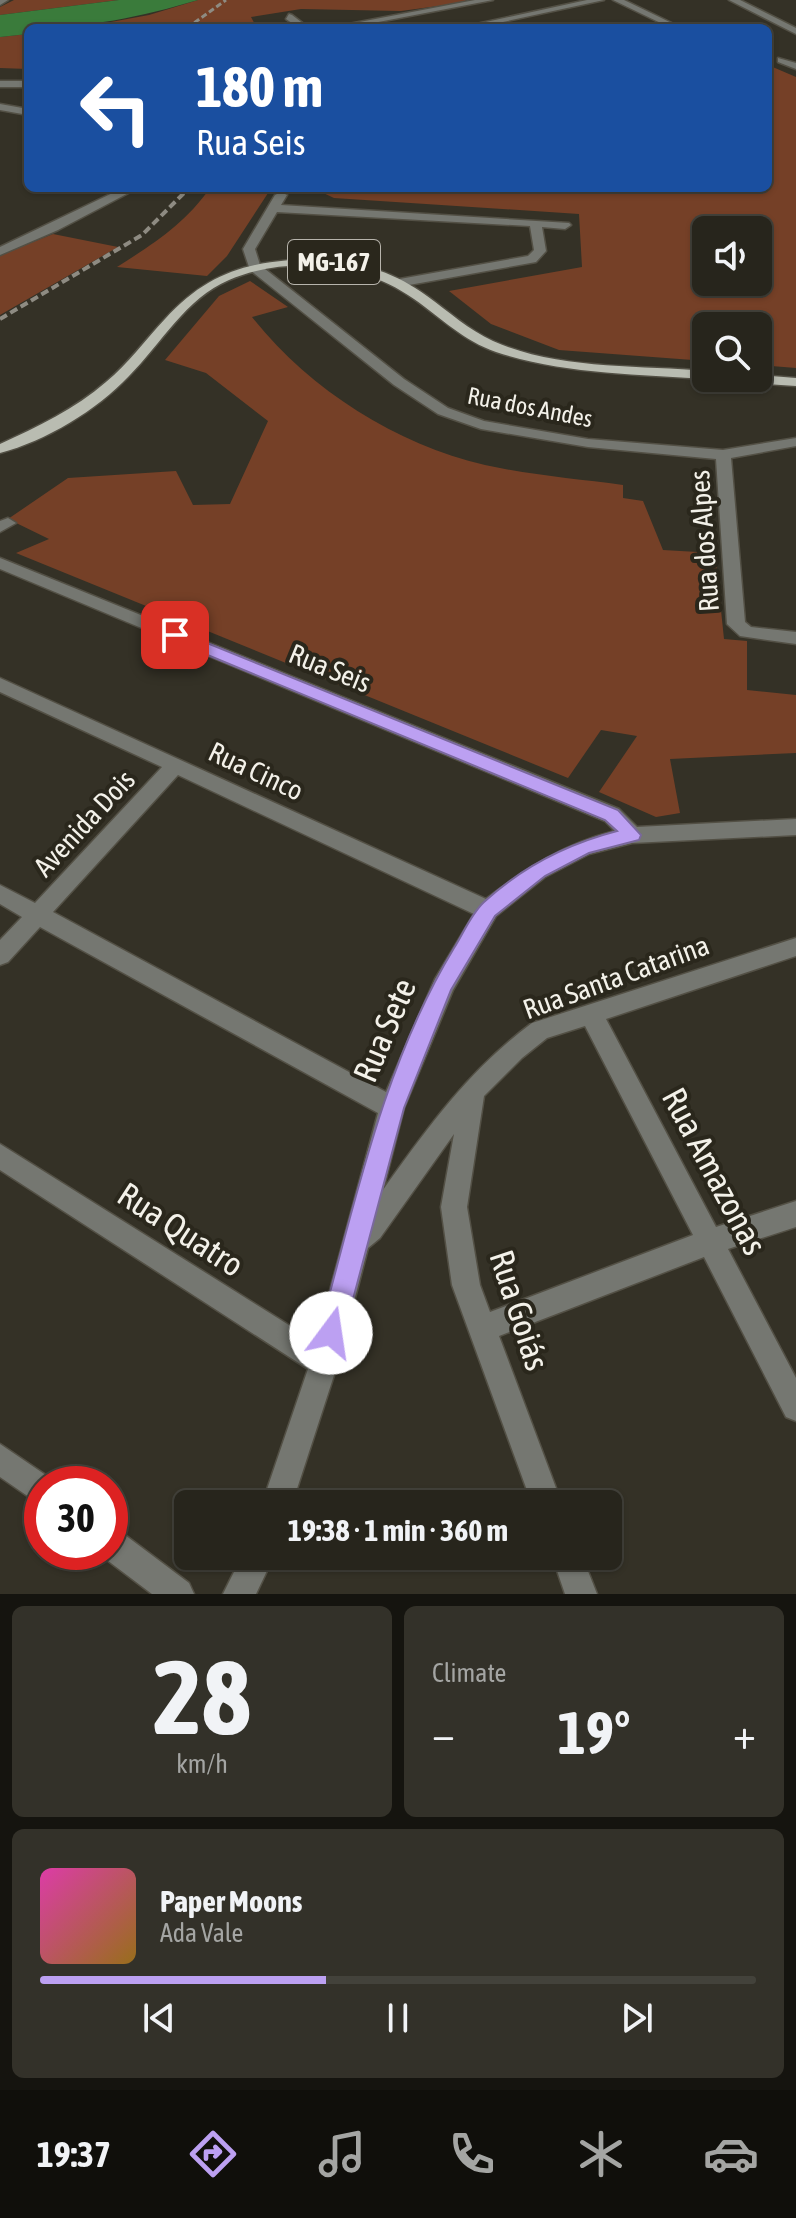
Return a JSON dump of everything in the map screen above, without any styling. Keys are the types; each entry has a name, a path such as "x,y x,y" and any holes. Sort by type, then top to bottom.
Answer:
{"main road":[{"name":"MG-167","path":"0,449 76,413 122,375 197,294 216,281 254,267 319,260 349,263 398,283 463,331 500,348 563,361 692,374"},
{"path":"772,380 796,382"}],"street":[{"path":"354,24 489,0"},
{"path":"482,24 600,0"},
{"path":"617,0 669,24"},
{"path":"720,0 734,3 796,31"},
{"path":"402,15 413,22"},
{"path":"289,17 299,24"},
{"path":"781,60 796,66"},
{"path":"0,84 24,84"},
{"path":"0,107 24,111"},
{"path":"0,251 124,192"},
{"path":"254,267 249,249 281,195"},
{"path":"274,208 565,225"},
{"path":"398,283 532,259 540,251 536,224"},
{"name":"Rua dos Andes","path":"254,267 399,382 443,411 481,425 588,443 723,455 796,442"},
{"name":"Rua dos Alpes","path":"723,455 736,624 746,632 796,638"},
{"name":"Rua Seis","path":"0,563 612,815 632,835"},
{"name":"Rua Cinco","path":"0,684 488,910"},
{"name":"Avenida Dois","path":"0,955 176,765"},
{"name":"Rua Sete","path":"282,1490 324,1363 392,1108 443,986 488,910 538,871 584,847 632,835 796,827"},
{"path":"0,894 392,1108"},
{"name":"Rua Santa Catarina","path":"354,1242 371,1229 474,1087 519,1044 540,1030 590,1012 796,947"},
{"name":"Rua Amazonas","path":"590,1012 796,1407"},
{"name":"Rua Goiás","path":"474,1087 454,1207 466,1285 542,1490"},
{"name":"Rua Quatro","path":"0,1156 324,1363"},
{"path":"482,1329 712,1241 796,1214"},
{"path":"0,1459 24,1477"},
{"path":"128,1556 178,1594"},
{"path":"239,1594 252,1570"},
{"path":"572,1570 581,1594"}],"shaded area":[{"path":"14,0 119,0 0,15 0,7"},
{"path":"119,0 198,0 156,12 85,24 24,24 24,34 0,37 0,15"},
{"path":"198,0 468,2 401,11 301,9 251,17 255,24 100,24 149,15"},
{"path":"24,34 24,69 0,68 0,37"},
{"path":"772,67 796,77 796,368 772,366 772,312 692,312 692,360 559,350 491,324 449,291 582,267 579,214 334,198 321,192 772,192"},
{"path":"207,192 269,192 227,256 207,276 117,267 179,223"},
{"path":"53,234 118,247 0,315 0,255"},
{"path":"250,281 288,307 252,317 300,368 356,410 387,428 451,456 537,474 623,485 623,498 643,501 663,550 715,553 724,639 747,641 747,690 796,695 796,753 670,759 680,813 656,817 599,792 637,736 601,730 568,778 16,553 49,539 8,519 68,478 176,471 193,505 230,504 268,421 206,373 165,360 219,296"}],"railway":[{"path":"193,24 226,0"},
{"path":"0,319 142,235 185,192"}],"route":[{"path":"175,635 612,815 632,835 584,847 538,871 488,910 443,986 392,1108 331,1333"}]}
